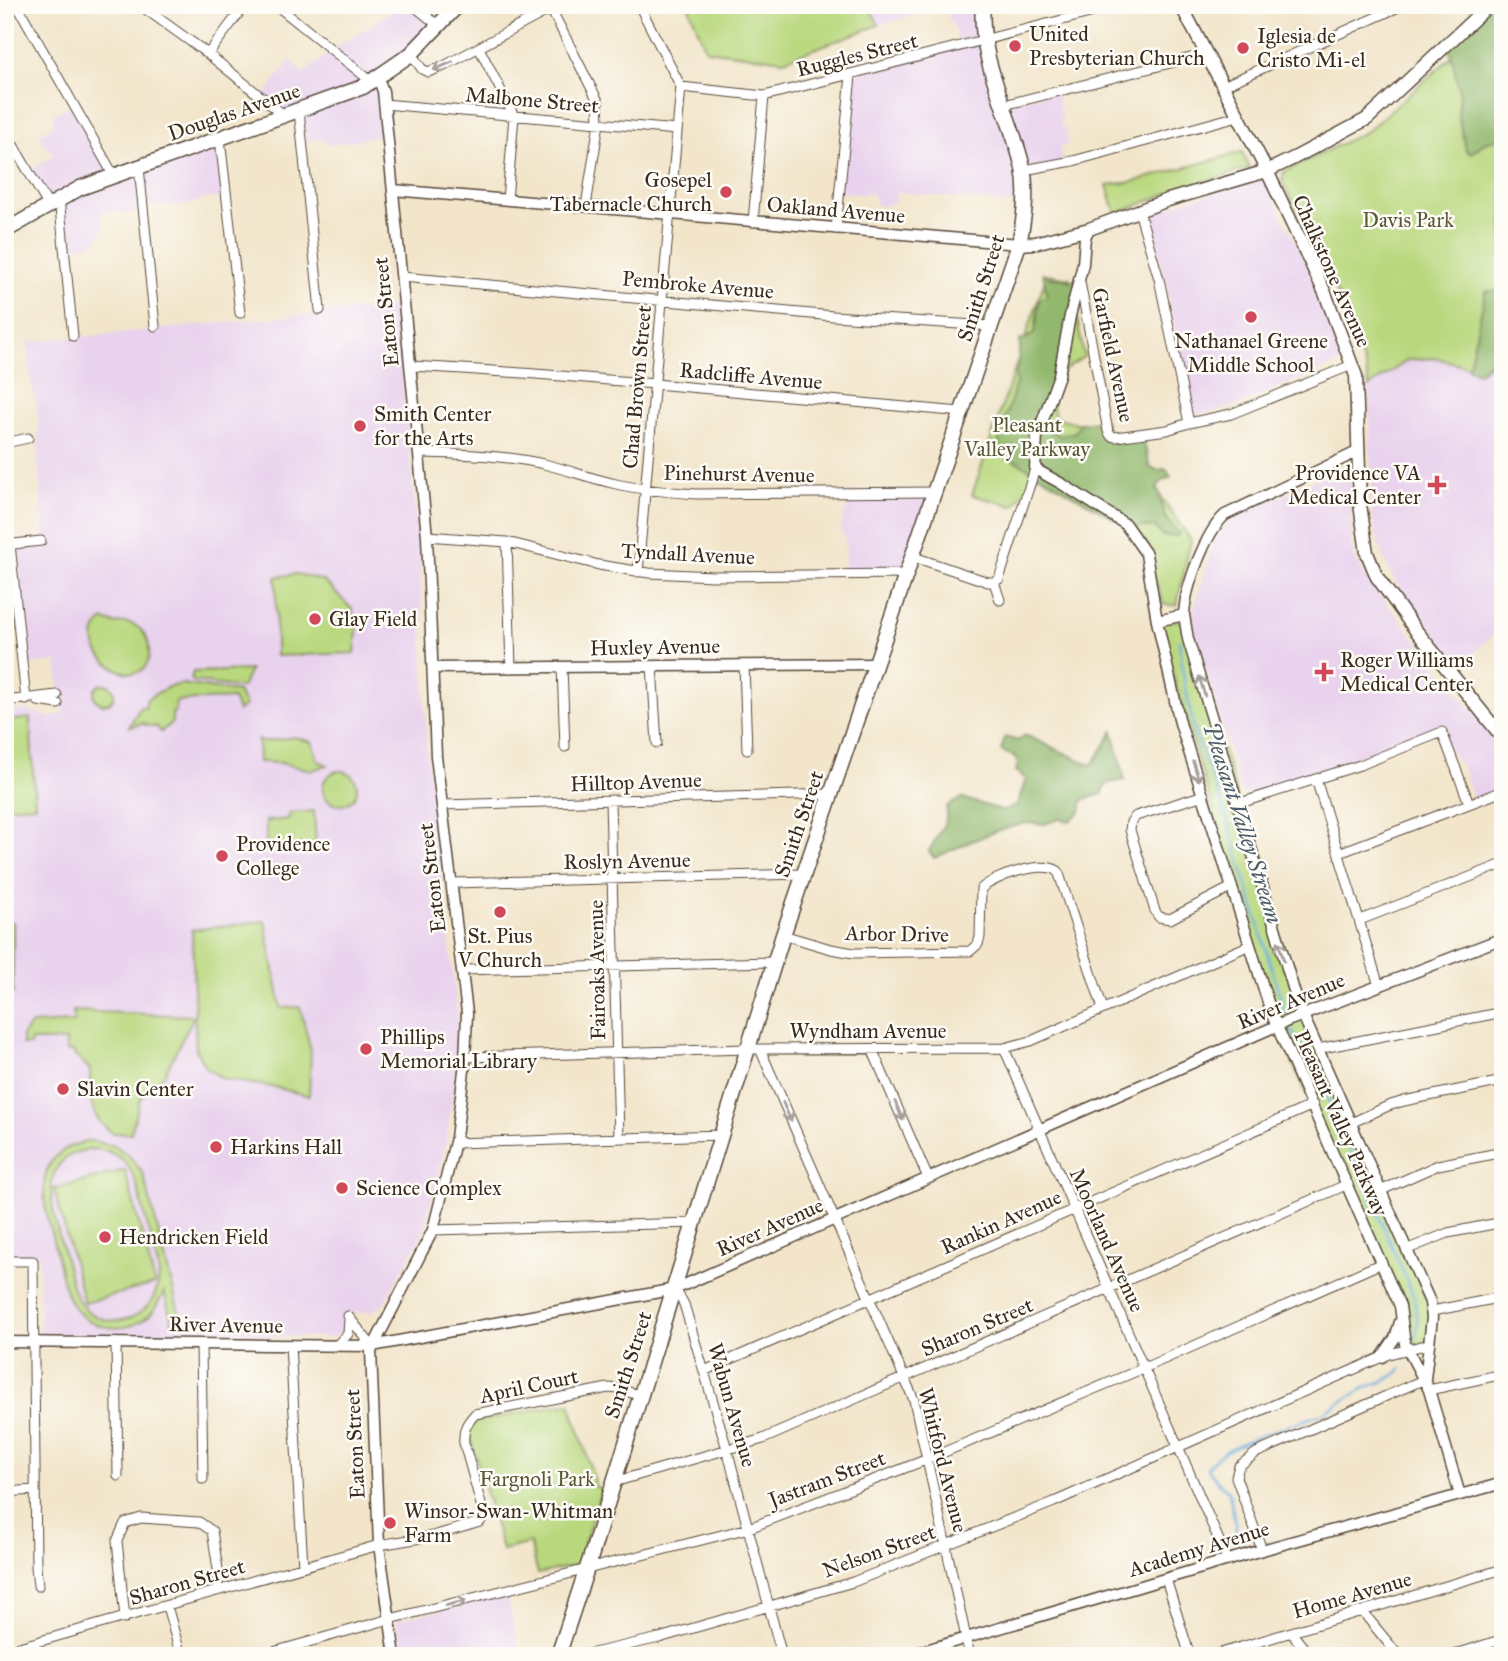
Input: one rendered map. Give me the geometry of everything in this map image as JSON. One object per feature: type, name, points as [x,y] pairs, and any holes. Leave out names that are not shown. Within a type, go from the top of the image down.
[{"type":"main road","name":"Douglas Avenue","points":[[5,231],[53,202],[114,176],[345,95],[375,80],[411,54],[458,5]]},
{"type":"main road","name":"Smith Street","points":[[558,1656],[722,1135],[754,1049],[783,936],[937,492],[1019,244],[1024,213],[1024,170],[984,39],[984,5]]},
{"type":"main road","name":"Oakland Avenue","points":[[1019,244],[1035,243],[1089,229],[1168,200],[1267,172],[1367,119],[1489,5]]},
{"type":"main road","name":"Chalkstone Avenue","points":[[1182,9],[1267,172],[1325,293],[1352,365],[1357,391],[1360,504],[1364,540],[1377,577],[1414,628],[1498,721],[1503,738]]},
{"type":"street","points":[[17,5],[114,176]]},
{"type":"street","points":[[140,5],[292,113],[320,310]]},
{"type":"street","points":[[208,54],[245,5]]},
{"type":"street","points":[[276,5],[375,80]]},
{"type":"street","points":[[414,5],[439,26]]},
{"type":"street","points":[[639,5],[681,87]]},
{"type":"street","name":"Ruggles Street","points":[[681,87],[764,96],[1121,5]]},
{"type":"street","points":[[1182,9],[1201,5]]},
{"type":"street","points":[[1223,86],[1403,5]]},
{"type":"street","points":[[411,54],[422,69],[428,72],[555,7],[598,101],[599,122],[586,206]]},
{"type":"street","points":[[479,48],[514,116],[507,200]]},
{"type":"street","points":[[1004,105],[1206,54]]},
{"type":"street","points":[[836,229],[850,75]]},
{"type":"street","name":"Eaton Street","points":[[375,80],[382,86],[411,366],[427,536],[436,756],[467,1013],[466,1057],[455,1143],[433,1230],[372,1346],[379,1545],[396,1656]]},
{"type":"street","name":"Chad Brown Street","points":[[638,572],[681,87]]},
{"type":"street","points":[[753,222],[764,96]]},
{"type":"street","name":"Malbone Street","points":[[384,104],[677,130]]},
{"type":"street","points":[[1024,170],[1073,161],[1238,116]]},
{"type":"street","points":[[5,131],[10,148],[53,202],[73,336]]},
{"type":"street","points":[[220,139],[240,313]]},
{"type":"street","points":[[139,167],[155,326]]},
{"type":"street","name":"Oakland Avenue","points":[[393,190],[1019,244]]},
{"type":"street","points":[[1139,211],[1159,279],[1189,423]]},
{"type":"street","points":[[914,557],[988,582],[999,579],[1035,469],[1037,436],[1059,375],[1070,316],[1080,281],[1085,237],[1089,229]]},
{"type":"street","name":"Pembroke Avenue","points":[[402,277],[833,316],[991,326]]},
{"type":"street","name":"Garfield Avenue","points":[[1080,281],[1111,436],[1133,436],[1167,430],[1231,414],[1352,365]]},
{"type":"street","name":"Radcliffe Avenue","points":[[411,366],[539,373],[655,386],[963,412]]},
{"type":"street","points":[[5,443],[28,438]]},
{"type":"street","points":[[1157,621],[1184,615],[1185,602],[1206,540],[1218,522],[1243,505],[1359,451]]},
{"type":"street","name":"Pinehurst Avenue","points":[[419,453],[514,459],[646,490],[696,494],[937,492]]},
{"type":"street","name":"Pleasant Valley Parkway","points":[[1035,469],[1079,494],[1129,528],[1146,554],[1157,621],[1180,723],[1277,1027],[1382,1263],[1402,1313],[1407,1349],[1427,1384]]},
{"type":"street","name":"Tyndall Avenue","points":[[427,536],[507,542],[638,572],[713,576],[908,575]]},
{"type":"street","points":[[26,700],[8,544],[41,541]]},
{"type":"street","points":[[507,542],[511,668]]},
{"type":"street","points":[[994,582],[1000,600]]},
{"type":"street","name":"Pleasant Valley Parkway","points":[[1184,615],[1188,639],[1302,1016],[1382,1190],[1432,1311],[1427,1384]]},
{"type":"street","points":[[5,620],[18,619]]},
{"type":"street","name":"Huxley Avenue","points":[[433,668],[876,664]]},
{"type":"street","points":[[744,665],[747,750]]},
{"type":"street","points":[[652,666],[656,743]]},
{"type":"street","points":[[562,667],[565,747]]},
{"type":"street","points":[[5,701],[57,700]]},
{"type":"street","points":[[1237,804],[1360,765],[1442,732],[1469,803]]},
{"type":"street","points":[[1317,779],[1379,986]]},
{"type":"street","points":[[1339,853],[1503,791]]},
{"type":"street","name":"Hilltop Avenue","points":[[442,805],[831,794]]},
{"type":"street","points":[[1204,795],[1136,816],[1131,822],[1130,830],[1137,853],[1155,911],[1164,919],[1170,919],[1232,887]]},
{"type":"street","name":"Fairoaks Avenue","points":[[610,800],[619,1138]]},
{"type":"street","points":[[1360,920],[1503,864]]},
{"type":"street","name":"Arbor Drive","points":[[783,936],[854,953],[970,951],[978,944],[980,937],[981,889],[991,881],[1049,866],[1058,871],[1103,1009]]},
{"type":"street","name":"Roslyn Avenue","points":[[452,883],[804,874]]},
{"type":"street","name":"River Avenue","points":[[5,1342],[372,1346],[675,1289],[1302,1016],[1503,938]]},
{"type":"street","name":"Wyndham Avenue","points":[[466,1057],[754,1049],[1004,1048],[1031,1041],[1250,945]]},
{"type":"street","points":[[462,970],[775,962]]},
{"type":"street","points":[[1318,1049],[1503,1012]]},
{"type":"street","name":"Moorland Avenue","points":[[1004,1048],[1178,1445]]},
{"type":"street","name":"Whitford Avenue","points":[[754,1049],[835,1220],[914,1400],[970,1656]]},
{"type":"street","points":[[872,1049],[928,1178]]},
{"type":"street","points":[[1351,1123],[1404,1101],[1503,1081]]},
{"type":"street","name":"Rankin Avenue","points":[[704,1371],[1313,1105]]},
{"type":"street","points":[[455,1143],[722,1135]]},
{"type":"street","points":[[1382,1190],[1438,1165],[1503,1152]]},
{"type":"street","name":"Sharon Street","points":[[614,1482],[763,1438],[1348,1184]]},
{"type":"street","points":[[1408,1249],[1448,1233],[1503,1222]]},
{"type":"street","points":[[433,1230],[695,1223]]},
{"type":"street","points":[[5,1261],[33,1261],[38,1586]]},
{"type":"street","name":"Jastram Street","points":[[260,1656],[390,1619],[748,1528],[928,1460],[1382,1263]]},
{"type":"street","name":"Wabun Avenue","points":[[675,1289],[682,1301],[727,1449],[782,1656]]},
{"type":"street","points":[[1432,1311],[1503,1297]]},
{"type":"street","points":[[1382,1357],[1395,1338],[1402,1313]]},
{"type":"street","points":[[337,1345],[348,1334],[348,1316],[372,1346]]},
{"type":"street","points":[[116,1343],[118,1476]]},
{"type":"street","points":[[201,1344],[203,1479]]},
{"type":"street","points":[[1228,1561],[1178,1445],[1382,1357],[1429,1344]]},
{"type":"street","points":[[290,1345],[303,1566]]},
{"type":"street","points":[[1262,1550],[1236,1477],[1239,1466],[1256,1453],[1427,1384],[1503,1374]]},
{"type":"street","points":[[1427,1384],[1460,1495]]},
{"type":"street","name":"April Court","points":[[379,1545],[433,1536],[480,1522],[484,1517],[464,1443],[466,1425],[475,1414],[608,1388],[640,1396]]},
{"type":"street","name":"Nelson Street","points":[[580,1656],[769,1608],[853,1581],[1054,1502],[1178,1445]]},
{"type":"street","name":"Academy Avenue","points":[[906,1656],[1262,1550],[1503,1483]]},
{"type":"street","points":[[5,1492],[35,1490]]},
{"type":"street","points":[[125,1618],[117,1541],[125,1523],[141,1518],[199,1522],[212,1531],[218,1569],[217,1591]]},
{"type":"street","name":"Sharon Street","points":[[5,1651],[379,1545]]},
{"type":"street","name":"Home Avenue","points":[[1211,1656],[1503,1569]]},
{"type":"street","points":[[1166,1579],[1190,1656]]},
{"type":"street","points":[[167,1606],[181,1656]]},
{"type":"street","points":[[1362,1611],[1399,1656]]},
{"type":"street","points":[[1291,1632],[1310,1656]]},
{"type":"street","points":[[1450,1656],[1503,1639]]},
{"type":"shaded area","points":[[397,5],[413,5],[438,24],[384,74],[391,137],[376,136],[329,145],[323,139],[306,141],[302,114],[284,117],[263,99],[291,60],[303,74],[343,42],[379,21]]},
{"type":"shaded area","points":[[868,5],[938,5],[938,8],[879,25]]},
{"type":"shaded area","points":[[940,5],[985,5],[984,30],[1004,102],[1056,93],[1062,119],[1060,123],[1066,130],[1068,144],[1060,147],[1062,162],[1025,170],[1025,205],[896,192],[895,202],[882,206],[876,204],[872,193],[839,191],[849,75],[959,45],[954,26],[949,21],[947,8]]},
{"type":"shaded area","points":[[74,103],[115,176],[219,140],[227,199],[211,198],[184,205],[147,205],[145,213],[101,213],[103,231],[95,242],[67,248],[61,200],[50,204],[32,169],[51,158],[54,152],[44,145],[40,134],[54,125],[53,115]]},
{"type":"shaded area","name":"Nathanael Greene Middle School","points":[[1263,179],[1312,274],[1346,360],[1229,408],[1193,416],[1150,211]]},
{"type":"shaded area","name":"Providence College","points":[[395,306],[420,556],[427,753],[458,1019],[447,1139],[423,1233],[382,1306],[356,1314],[353,1311],[340,1323],[343,1331],[335,1337],[40,1334],[39,1255],[5,1255],[5,712],[27,710],[49,717],[63,715],[57,662],[29,665],[18,553],[22,548],[45,545],[38,459],[38,415],[30,375],[28,342]]},
{"type":"shaded area","name":"Providence VA Medical Center","points":[[1503,351],[1503,623],[1463,666],[1405,598],[1391,575],[1379,544],[1372,518],[1369,387],[1408,360],[1436,358],[1483,370]]},
{"type":"shaded area","name":"Roger Williams Medical Center","points":[[1351,464],[1352,550],[1361,570],[1474,713],[1482,708],[1503,733],[1503,790],[1473,800],[1464,771],[1439,733],[1449,726],[1242,795],[1191,618],[1215,539],[1232,517]]},
{"type":"shaded area","points":[[937,491],[910,571],[843,572],[846,542],[840,529],[847,506],[847,492]]},
{"type":"shaded area","points":[[507,1595],[520,1656],[401,1656],[396,1620]]},
{"type":"green space","points":[[688,5],[868,5],[879,25],[784,60],[706,50]]},
{"type":"green space","points":[[1487,5],[1503,5],[1498,40],[1503,55],[1503,137],[1483,144],[1471,153],[1466,150],[1458,116],[1460,94],[1451,53],[1445,47]]},
{"type":"green space","name":"Davis Park","points":[[1503,12],[1503,351],[1483,370],[1436,358],[1408,360],[1369,387],[1366,369],[1331,278],[1282,181],[1284,172],[1367,131]]},
{"type":"green space","points":[[1242,152],[1250,168],[1171,192],[1116,214],[1107,185],[1132,182]]},
{"type":"green space","name":"Pleasant Valley Parkway","points":[[1043,273],[1051,278],[1078,283],[1039,427],[1061,436],[1075,432],[1080,423],[1105,420],[1108,433],[1142,435],[1150,467],[1157,470],[1166,469],[1171,477],[1162,481],[1157,488],[1166,519],[1179,533],[1176,536],[1163,536],[1155,527],[1129,527],[1019,463],[995,453],[1016,383],[1020,341],[1035,333],[1039,300],[1047,295]]},
{"type":"green space","name":"Pleasant Valley Parkway","points":[[1047,274],[1070,278],[1084,357],[1066,369],[1056,380],[1052,395],[1055,417],[1091,427],[1149,470],[1162,499],[1191,540],[1177,605],[1164,605],[1151,568],[1152,554],[1131,519],[1043,467],[1014,506],[972,495]]},
{"type":"green space","points":[[1503,287],[1503,349],[1479,372],[1468,369],[1486,291],[1497,291]]},
{"type":"green space","name":"Glay Field","points":[[297,574],[324,581],[352,609],[357,629],[355,653],[276,656],[276,577]]},
{"type":"green space","points":[[104,620],[116,624],[130,624],[141,630],[149,648],[144,668],[135,673],[123,672],[111,666],[101,656],[95,644],[95,632]]},
{"type":"green space","points":[[1157,621],[1185,621],[1302,1015],[1432,1311],[1429,1344],[1407,1349],[1406,1316],[1277,1027]]},
{"type":"green space","points":[[250,670],[242,688],[193,681],[191,678],[193,672]]},
{"type":"green space","points":[[104,684],[111,687],[114,694],[111,701],[104,704],[97,701],[94,694],[97,687]]},
{"type":"green space","points":[[182,684],[238,692],[245,706],[238,711],[233,699],[176,701],[172,722],[161,732],[157,727],[144,723],[129,727],[140,707],[145,708],[147,699],[168,687]]},
{"type":"green space","points":[[30,718],[35,805],[5,807],[5,721]]},
{"type":"green space","points":[[1113,731],[1125,780],[1109,783],[1103,794],[1087,798],[1082,802],[1082,810],[1070,821],[1060,819],[1041,825],[1020,824],[1005,828],[934,858],[929,851],[946,821],[947,806],[962,798],[1003,811],[1017,805],[1026,779],[1016,771],[1018,762],[1014,756],[1001,751],[1005,737],[1018,741],[1025,735],[1091,765]]},
{"type":"green space","points":[[294,737],[312,742],[318,761],[328,765],[312,770],[280,763],[259,762],[258,740],[263,742]]},
{"type":"green space","points":[[340,771],[352,776],[357,788],[352,800],[340,805],[328,800],[323,788],[328,776]]},
{"type":"green space","points":[[314,811],[316,845],[266,848],[266,821],[289,819],[289,813]]},
{"type":"green space","points":[[265,921],[281,1008],[300,1007],[311,1051],[309,1096],[224,1079],[206,1068],[196,1051],[192,930]]},
{"type":"green space","points":[[5,922],[13,922],[13,993],[5,993]]},
{"type":"green space","points":[[73,1011],[194,1016],[164,1075],[140,1099],[131,1133],[113,1133],[99,1120],[92,1105],[90,1069],[74,1052],[66,1051],[66,1041],[31,1041],[30,1045],[22,1045],[22,1036],[31,1024],[74,1022]]},
{"type":"green space","points":[[90,1141],[116,1146],[130,1157],[143,1173],[181,1320],[172,1322],[164,1292],[150,1315],[131,1326],[120,1328],[89,1321],[73,1306],[61,1276],[44,1195],[48,1167],[57,1155],[70,1147]],"holes":[[[90,1149],[104,1150],[123,1161],[134,1178],[158,1266],[158,1286],[151,1301],[140,1313],[126,1319],[111,1320],[96,1316],[82,1306],[73,1289],[51,1195],[55,1171],[62,1161]]]},
{"type":"green space","name":"Hendricken Field","points":[[125,1170],[155,1284],[84,1303],[54,1189]]},
{"type":"green space","name":"Fargnoli Park","points":[[570,1403],[595,1481],[594,1486],[602,1489],[577,1565],[538,1574],[530,1543],[502,1550],[469,1433],[478,1421]]},
{"type":"waterway","name":"Pleasant Valley Stream","points":[[1179,641],[1196,737],[1224,809],[1285,1013]]},
{"type":"waterway","name":"Pleasant Valley Stream","points":[[1292,1031],[1322,1085],[1414,1297],[1418,1324],[1415,1339]]},
{"type":"waterway","name":"Pleasant Valley Stream","points":[[1239,1546],[1229,1491],[1217,1482],[1208,1468],[1215,1459],[1243,1443],[1325,1412],[1363,1389],[1388,1379],[1401,1369]]},
{"type":"place","name":"United Presbyterian Church","points":[[1015,46]]},
{"type":"place","name":"Iglesia de Cristo Mi-el","points":[[1243,48]]},
{"type":"place","name":"Gosepel Tabernacle Church","points":[[726,192]]},
{"type":"place","name":"Nathanael Greene Middle School","points":[[1251,317]]},
{"type":"place","name":"Smith Center for the Arts","points":[[360,426]]},
{"type":"place","name":"Providence VA Medical Center","points":[[1437,485]]},
{"type":"place","name":"Glay Field","points":[[315,619]]},
{"type":"place","name":"Roger Williams Medical Center","points":[[1324,672]]},
{"type":"place","name":"Providence College","points":[[222,856]]},
{"type":"place","name":"St. Pius V Church","points":[[500,912]]},
{"type":"place","name":"Phillips Memorial Library","points":[[366,1049]]},
{"type":"place","name":"Slavin Center","points":[[63,1089]]},
{"type":"place","name":"Harkins Hall","points":[[216,1147]]},
{"type":"place","name":"Science Complex","points":[[342,1188]]},
{"type":"place","name":"Hendricken Field","points":[[105,1237]]},
{"type":"place","name":"Winsor-Swan-Whitman Farm","points":[[390,1523]]}]
